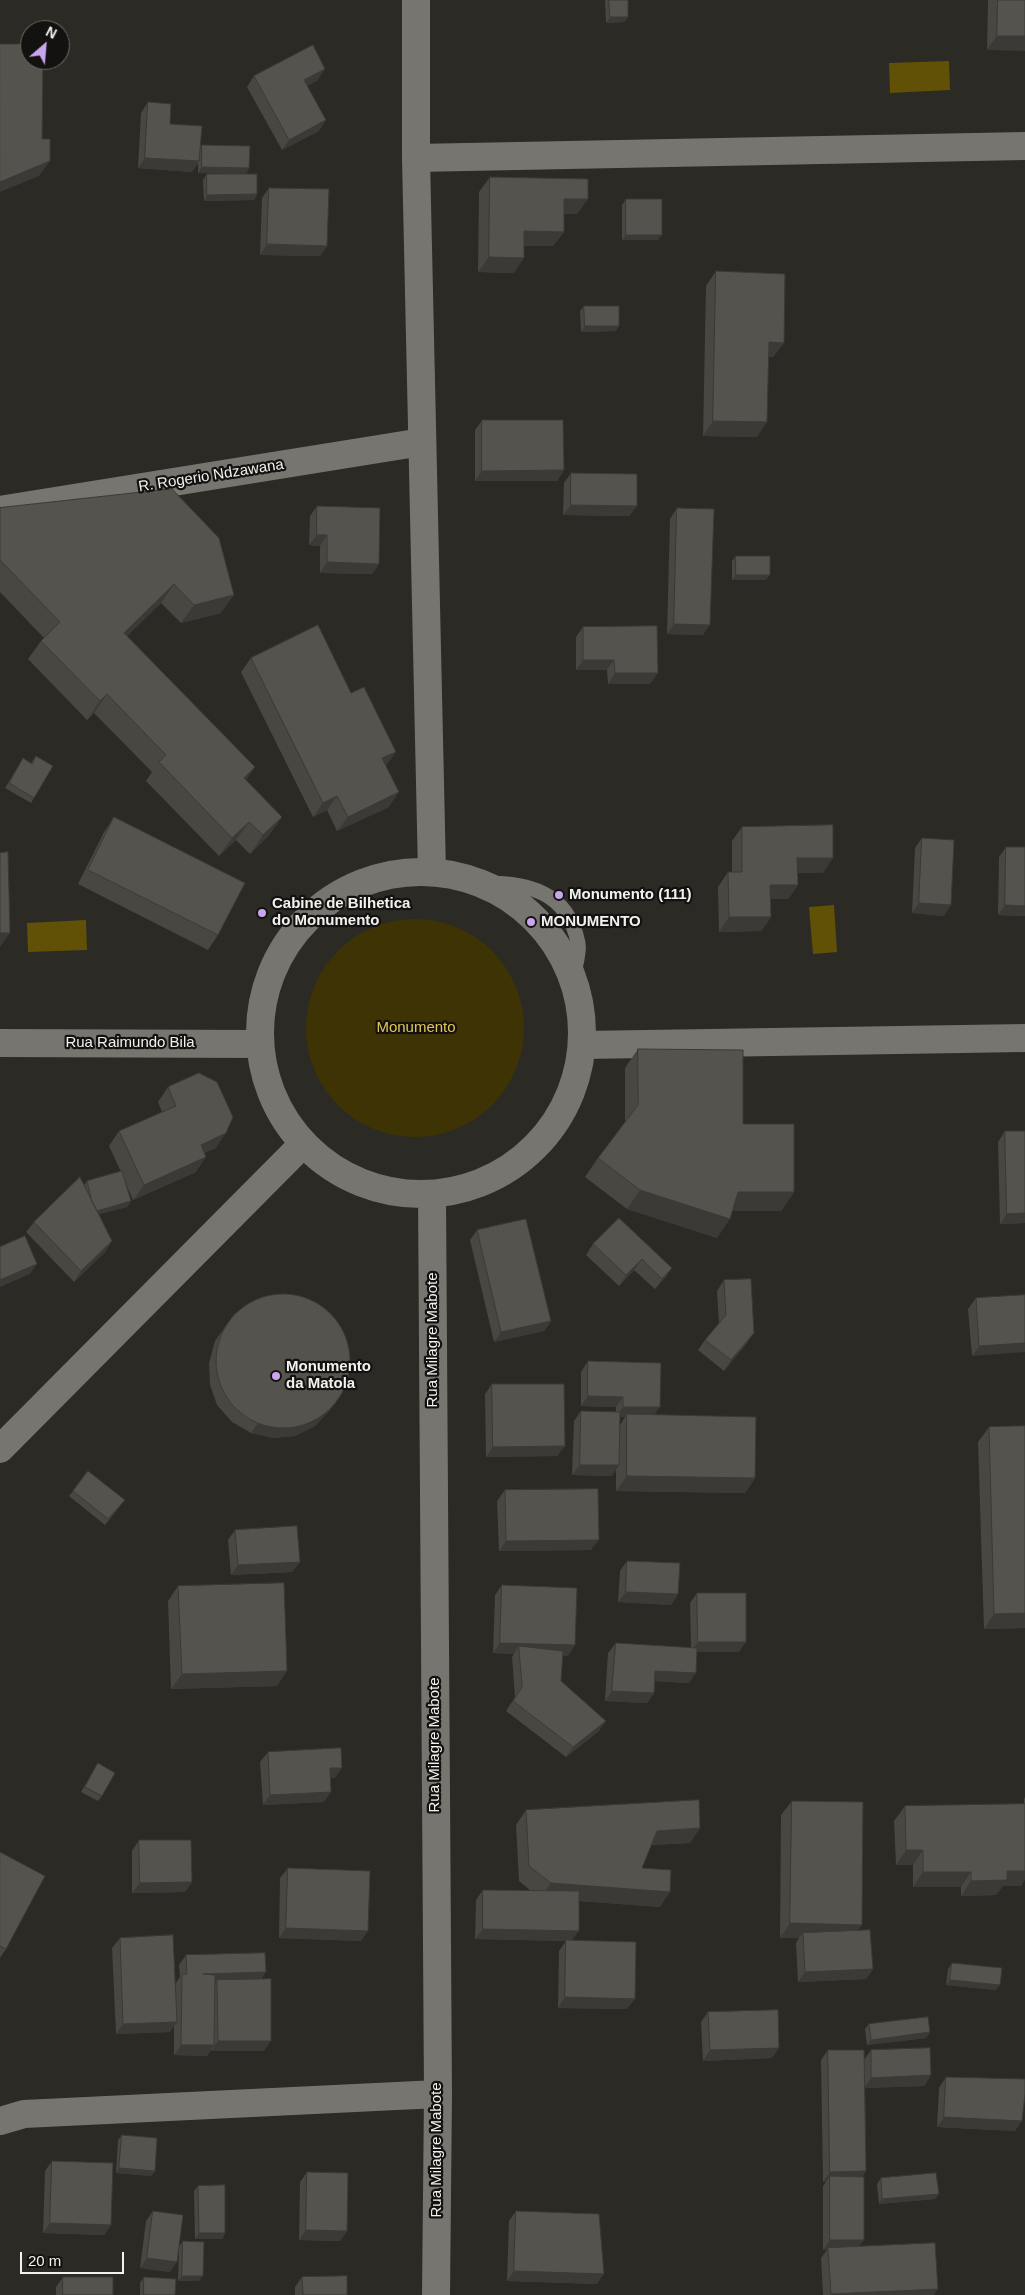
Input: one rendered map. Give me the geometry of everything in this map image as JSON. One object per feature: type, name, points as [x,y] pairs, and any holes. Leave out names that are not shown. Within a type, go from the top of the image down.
[{"type":"street","points":[[416,0],[416,158],[432,872]]},
{"type":"street","points":[[416,158],[1025,146]]},
{"type":"street","name":"R. Rogerio Ndzawana","points":[[0,510],[422,442]]},
{"type":"street","points":[[432,872],[457,876],[480,883],[511,899],[537,921],[558,947],[573,977],[581,1011],[583,1045],[573,1090],[550,1131],[518,1163],[477,1185],[432,1194],[385,1190],[341,1173],[303,1144],[273,1098],[260,1044],[263,998],[279,955],[306,919],[343,891],[386,875],[432,872]]},
{"type":"street","points":[[583,1045],[1025,1038]]},
{"type":"street","name":"Rua Raimundo Bila","points":[[0,1043],[260,1044]]},
{"type":"street","points":[[0,1449],[303,1144]]},
{"type":"street","name":"Rua Milagre Mabote","points":[[432,1194],[438,2094],[436,2295]]},
{"type":"street","points":[[0,2121],[24,2114],[438,2094]]},
{"type":"green space","name":"Monumento","points":[[404,919],[426,919],[447,923],[467,932],[484,943],[500,959],[511,976],[520,996],[524,1028],[520,1060],[516,1070],[506,1089],[484,1113],[467,1124],[447,1133],[426,1137],[404,1137],[383,1133],[363,1124],[346,1113],[330,1097],[319,1080],[310,1060],[306,1039],[306,1017],[310,996],[319,976],[330,959],[346,943],[363,932],[383,923]]},
{"type":"shaded area","points":[[949,61],[950,90],[890,93],[889,63]]},
{"type":"shaded area","points":[[834,905],[837,952],[813,954],[809,907]]},
{"type":"shaded area","points":[[86,920],[87,950],[28,952],[27,923]]},
{"type":"building","points":[[609,0],[628,0],[628,17],[610,17]]},
{"type":"building","points":[[998,0],[1025,0],[1025,36],[997,36]]},
{"type":"building","points":[[0,44],[20,44],[20,70],[43,70],[42,139],[50,139],[50,161],[0,182]]},
{"type":"building","points":[[313,45],[325,69],[304,80],[326,120],[289,140],[254,76]]},
{"type":"building","points":[[148,102],[171,104],[170,124],[202,126],[199,161],[145,158]]},
{"type":"building","points":[[202,145],[250,146],[249,168],[202,167]]},
{"type":"building","points":[[207,174],[257,174],[257,194],[207,195]]},
{"type":"building","points":[[490,177],[588,179],[588,199],[564,199],[564,232],[524,231],[524,258],[489,257]]},
{"type":"building","points":[[269,188],[329,189],[327,246],[267,244]]},
{"type":"building","points":[[626,199],[662,199],[662,235],[626,235]]},
{"type":"building","points":[[716,271],[785,274],[784,343],[769,342],[767,422],[713,421]]},
{"type":"building","points":[[584,306],[619,306],[619,326],[585,326]]},
{"type":"building","points":[[482,420],[563,420],[564,470],[482,471]]},
{"type":"building","points":[[571,473],[637,474],[637,506],[571,505]]},
{"type":"building","points":[[172,489],[219,538],[234,595],[194,605],[174,584],[124,633],[255,767],[244,778],[282,817],[263,835],[249,822],[232,838],[159,762],[166,755],[107,694],[100,701],[41,641],[60,622],[0,560],[0,508]]},
{"type":"building","points":[[317,506],[380,508],[379,564],[327,562],[327,535],[317,535]]},
{"type":"building","points":[[677,508],[714,509],[710,625],[674,624]]},
{"type":"building","points":[[736,556],[770,556],[770,575],[736,575]]},
{"type":"building","points":[[318,625],[351,693],[364,687],[396,752],[382,758],[399,792],[348,817],[337,796],[323,803],[251,658]]},
{"type":"building","points":[[657,626],[658,673],[615,673],[614,660],[583,660],[583,627]]},
{"type":"building","points":[[36,756],[53,766],[34,798],[9,783],[23,758],[32,764]]},
{"type":"building","points":[[114,817],[245,883],[218,935],[88,870]]},
{"type":"building","points":[[833,825],[833,858],[797,858],[798,885],[770,885],[771,917],[729,917],[728,872],[742,872],[742,827]]},
{"type":"building","points":[[922,838],[954,840],[951,905],[919,903]]},
{"type":"building","points":[[1006,847],[1025,847],[1025,906],[1005,905]]},
{"type":"building","points":[[8,852],[10,933],[0,933],[0,853]]},
{"type":"building","points":[[638,1049],[743,1050],[743,1124],[794,1124],[794,1192],[738,1192],[730,1219],[640,1190],[598,1158],[638,1105]]},
{"type":"building","points":[[199,1073],[217,1082],[233,1117],[226,1133],[201,1145],[206,1157],[144,1185],[119,1131],[176,1106],[168,1087]]},
{"type":"building","points":[[1005,1131],[1025,1131],[1025,1213],[1007,1214]]},
{"type":"building","points":[[122,1171],[131,1201],[97,1211],[92,1202],[87,1181]]},
{"type":"building","points":[[80,1177],[112,1241],[81,1271],[34,1222]]},
{"type":"building","points":[[619,1218],[672,1268],[662,1279],[642,1259],[626,1275],[593,1244]]},
{"type":"building","points":[[526,1219],[551,1321],[501,1332],[477,1230]]},
{"type":"building","points":[[25,1236],[37,1264],[0,1280],[0,1247]]},
{"type":"building","points":[[751,1279],[754,1333],[731,1360],[705,1340],[726,1315],[724,1280]]},
{"type":"building","name":"Monumento da Matola","points":[[283,1294],[309,1299],[330,1314],[345,1335],[350,1361],[345,1387],[330,1408],[309,1423],[283,1428],[257,1423],[236,1408],[221,1387],[216,1361],[221,1335],[236,1314],[257,1299]]},
{"type":"building","points":[[1025,1295],[1025,1343],[979,1346],[976,1298]]},
{"type":"building","points":[[588,1361],[661,1363],[660,1407],[623,1407],[623,1397],[588,1396]]},
{"type":"building","points":[[492,1384],[564,1384],[565,1446],[493,1447]]},
{"type":"building","points":[[581,1411],[620,1412],[619,1465],[580,1465]]},
{"type":"building","points":[[627,1414],[756,1417],[755,1478],[627,1476]]},
{"type":"building","points":[[1025,1426],[1025,1613],[994,1614],[989,1427]]},
{"type":"building","points":[[88,1471],[125,1500],[108,1519],[73,1491]]},
{"type":"building","points":[[598,1489],[599,1540],[506,1541],[505,1490]]},
{"type":"building","points":[[297,1526],[300,1562],[238,1565],[235,1530]]},
{"type":"building","points":[[627,1561],[680,1563],[678,1594],[626,1592]]},
{"type":"building","points":[[284,1583],[287,1671],[182,1674],[178,1586]]},
{"type":"building","points":[[502,1585],[577,1588],[575,1645],[500,1643]]},
{"type":"building","points":[[697,1593],[746,1593],[746,1642],[698,1642]]},
{"type":"building","points":[[616,1643],[697,1648],[696,1673],[655,1671],[654,1693],[612,1691]]},
{"type":"building","points":[[519,1646],[563,1651],[561,1681],[606,1721],[573,1747],[513,1701],[522,1687]]},
{"type":"building","points":[[341,1748],[342,1768],[330,1768],[331,1792],[270,1795],[268,1752]]},
{"type":"building","points":[[98,1763],[115,1773],[102,1796],[85,1787]]},
{"type":"building","points":[[699,1800],[700,1828],[657,1831],[642,1868],[671,1870],[670,1892],[551,1883],[529,1866],[526,1810]]},
{"type":"building","points":[[792,1801],[863,1802],[862,1925],[790,1923]]},
{"type":"building","points":[[1025,1804],[1025,1871],[1007,1871],[1007,1880],[971,1881],[971,1872],[923,1872],[923,1850],[906,1850],[905,1806]]},
{"type":"building","points":[[139,1840],[191,1840],[192,1882],[140,1883]]},
{"type":"building","points":[[0,1852],[45,1876],[6,1949],[0,1946]]},
{"type":"building","points":[[288,1868],[370,1871],[368,1931],[286,1928]]},
{"type":"building","points":[[483,1890],[579,1891],[579,1931],[483,1929]]},
{"type":"building","points":[[870,1930],[873,1969],[805,1972],[803,1933]]},
{"type":"building","points":[[173,1935],[177,2022],[123,2024],[120,1938]]},
{"type":"building","points":[[566,1940],[636,1942],[635,1999],[565,1997]]},
{"type":"building","points":[[265,1953],[266,1972],[203,1974],[215,1975],[214,2045],[181,2045],[182,1974],[187,1974],[186,1955]]},
{"type":"building","points":[[952,1963],[1002,1968],[1000,1985],[950,1980]]},
{"type":"building","points":[[271,1979],[271,2041],[218,2041],[217,1980]]},
{"type":"building","points":[[778,2010],[779,2048],[710,2050],[708,2012]]},
{"type":"building","points":[[928,2017],[930,2032],[871,2040],[869,2024]]},
{"type":"building","points":[[930,2048],[931,2075],[871,2078],[871,2050]]},
{"type":"building","points":[[828,2050],[864,2050],[866,2171],[830,2172]]},
{"type":"building","points":[[946,2077],[1025,2079],[1022,2121],[944,2117]]},
{"type":"building","points":[[122,2135],[157,2138],[155,2171],[119,2168]]},
{"type":"building","points":[[52,2161],[113,2163],[111,2225],[50,2223]]},
{"type":"building","points":[[307,2172],[348,2173],[347,2231],[306,2230]]},
{"type":"building","points":[[936,2173],[939,2194],[882,2199],[881,2178]]},
{"type":"building","points":[[830,2176],[864,2177],[864,2240],[830,2240]]},
{"type":"building","points":[[225,2185],[225,2233],[199,2233],[198,2186]]},
{"type":"building","points":[[153,2211],[183,2215],[177,2262],[147,2258]]},
{"type":"building","points":[[516,2211],[599,2214],[604,2274],[514,2271]]},
{"type":"building","points":[[183,2241],[204,2242],[203,2276],[182,2276]]},
{"type":"building","points":[[935,2243],[938,2289],[831,2294],[828,2248]]},
{"type":"building","points":[[347,2276],[347,2295],[303,2295],[302,2277]]},
{"type":"building","points":[[63,2277],[113,2277],[113,2295],[63,2295]]},
{"type":"building","points":[[144,2277],[176,2279],[175,2295],[144,2295]]},
{"type":"place","name":"Monumento (111)","points":[[559,895]]},
{"type":"place","name":"Cabine de Bilhetica do Monumento","points":[[262,913]]},
{"type":"place","name":"MONUMENTO","points":[[531,922]]},
{"type":"place","name":"Monumento da Matola","points":[[276,1376]]}]
